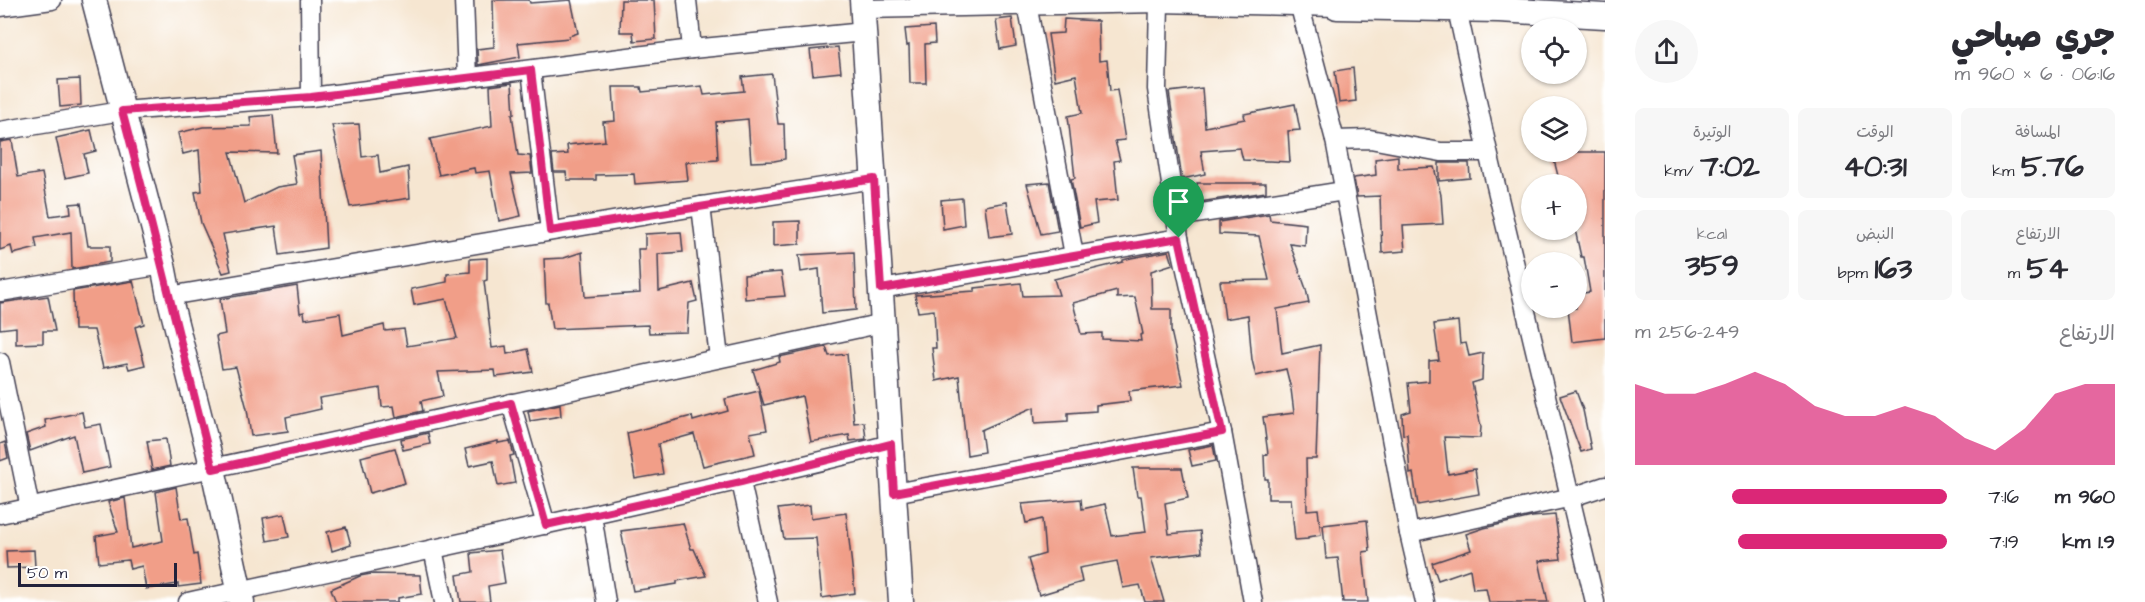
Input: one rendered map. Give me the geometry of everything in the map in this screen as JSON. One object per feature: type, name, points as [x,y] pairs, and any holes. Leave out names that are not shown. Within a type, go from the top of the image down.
[{"type":"street","points":[[0,7],[52,0]]},
{"type":"street","points":[[94,0],[163,265],[213,469],[241,596]]},
{"type":"street","points":[[310,0],[311,97]]},
{"type":"street","points":[[464,0],[467,78]]},
{"type":"street","points":[[687,0],[692,49]]},
{"type":"street","points":[[0,131],[122,111],[311,97],[692,49],[863,14],[1027,4],[1159,3],[1300,7],[1336,3],[1456,9],[1498,5],[1605,16]]},
{"type":"street","points":[[1159,3],[1158,89],[1179,238],[1222,432],[1253,602]]},
{"type":"street","points":[[1027,4],[1074,255]]},
{"type":"street","points":[[1300,7],[1335,140],[1409,533],[1425,602]]},
{"type":"street","points":[[1456,9],[1595,602]]},
{"type":"street","points":[[863,14],[902,602]]},
{"type":"street","points":[[531,70],[550,231]]},
{"type":"street","points":[[1335,140],[1385,140],[1441,152],[1488,152]]},
{"type":"street","points":[[169,296],[874,179]]},
{"type":"street","points":[[1176,217],[1344,190]]},
{"type":"street","points":[[701,206],[719,358]]},
{"type":"street","points":[[881,289],[1179,238]]},
{"type":"street","points":[[0,292],[163,265]]},
{"type":"street","points":[[0,514],[883,323]]},
{"type":"street","points":[[0,362],[30,508]]},
{"type":"street","points":[[511,403],[546,525]]},
{"type":"street","points":[[894,493],[1222,432]]},
{"type":"street","points":[[188,602],[241,596],[433,549],[741,482],[891,444]]},
{"type":"street","points":[[741,482],[768,602]]},
{"type":"street","points":[[1409,533],[1572,497],[1605,486]]},
{"type":"street","points":[[592,515],[606,602]]},
{"type":"street","points":[[433,549],[444,602]]},
{"type":"building","points":[[493,0],[529,0],[530,3],[571,0],[578,33],[569,38],[518,43],[520,57],[478,65],[477,49],[494,47]]},
{"type":"building","points":[[621,0],[654,0],[656,39],[634,41],[633,32],[620,32]]},
{"type":"building","points":[[1012,18],[1016,46],[1000,49],[996,20]]},
{"type":"building","points":[[1064,19],[1098,21],[1099,61],[1107,60],[1110,91],[1117,90],[1125,140],[1115,141],[1120,160],[1114,161],[1118,200],[1094,202],[1097,223],[1080,227],[1071,179],[1075,178],[1068,116],[1082,113],[1076,75],[1055,80],[1048,34],[1063,33]]},
{"type":"building","points":[[934,27],[935,43],[925,44],[926,83],[910,83],[909,45],[907,46],[905,29]]},
{"type":"building","points":[[838,47],[841,72],[813,75],[810,50]]},
{"type":"building","points":[[1353,68],[1356,101],[1339,103],[1335,71]]},
{"type":"building","points":[[772,74],[778,124],[784,124],[785,159],[751,162],[748,119],[716,122],[718,160],[686,162],[688,180],[635,184],[634,174],[596,175],[596,180],[567,180],[566,172],[554,172],[552,155],[568,154],[567,145],[605,141],[603,122],[615,121],[613,87],[641,87],[642,92],[702,86],[704,95],[744,91],[742,77]]},
{"type":"building","points":[[80,79],[81,105],[60,107],[58,80]]},
{"type":"building","points":[[512,83],[514,114],[512,114],[518,155],[530,156],[532,173],[511,174],[521,216],[499,221],[490,171],[475,173],[474,168],[439,175],[430,139],[492,126],[490,86]]},
{"type":"building","points":[[1202,88],[1205,127],[1245,119],[1244,114],[1295,104],[1300,130],[1288,131],[1290,162],[1243,160],[1240,148],[1201,151],[1205,174],[1182,179],[1169,92]]},
{"type":"building","points":[[273,115],[277,153],[230,152],[244,203],[277,187],[297,184],[292,155],[321,151],[326,248],[280,255],[276,226],[223,234],[231,271],[223,273],[201,223],[195,192],[202,191],[199,150],[183,154],[178,133],[203,127],[251,126],[250,117]]},
{"type":"building","points":[[359,124],[362,157],[378,155],[380,173],[408,167],[410,198],[350,207],[332,125]]},
{"type":"building","points":[[91,130],[96,151],[84,154],[88,173],[65,178],[56,138]]},
{"type":"building","points":[[12,140],[18,177],[42,173],[50,216],[71,213],[70,204],[81,203],[88,246],[110,246],[110,262],[72,269],[71,232],[35,238],[37,248],[13,254],[11,246],[0,250],[0,142]]},
{"type":"building","points":[[1587,152],[1605,152],[1605,338],[1572,342],[1569,318],[1587,318],[1587,292],[1590,292],[1587,252],[1580,252],[1577,240],[1587,240],[1587,174],[1558,174],[1554,162],[1587,162]]},
{"type":"building","points":[[1398,156],[1398,169],[1434,167],[1441,195],[1443,224],[1403,226],[1405,251],[1382,253],[1380,196],[1357,197],[1354,178],[1376,175],[1375,159]]},
{"type":"building","points":[[1439,163],[1469,163],[1470,178],[1439,181]]},
{"type":"building","points":[[1049,182],[1058,231],[1041,234],[1027,184]]},
{"type":"building","points":[[1197,183],[1266,183],[1266,192],[1199,202]]},
{"type":"building","points":[[962,198],[964,225],[943,229],[941,200]]},
{"type":"building","points":[[1007,202],[1012,234],[989,237],[985,206]]},
{"type":"building","points":[[1269,214],[1270,220],[1306,224],[1305,246],[1290,244],[1309,303],[1277,309],[1282,353],[1320,345],[1316,459],[1306,459],[1307,510],[1318,509],[1321,535],[1308,537],[1308,539],[1295,540],[1291,499],[1268,499],[1268,479],[1265,479],[1264,455],[1268,454],[1263,417],[1294,413],[1286,369],[1256,376],[1252,360],[1248,315],[1225,319],[1220,281],[1269,280],[1259,236],[1219,234],[1219,222]]},
{"type":"building","points":[[800,221],[800,244],[773,246],[773,222]]},
{"type":"building","points":[[681,232],[683,252],[658,254],[659,291],[693,283],[697,301],[689,303],[687,332],[649,333],[648,325],[552,329],[548,303],[546,303],[544,259],[564,258],[582,252],[585,297],[640,293],[638,249],[645,249],[645,234]]},
{"type":"building","points":[[1169,251],[1173,264],[1151,271],[1152,309],[1171,309],[1171,331],[1183,385],[1129,391],[1130,401],[1096,405],[1096,411],[1068,413],[1068,421],[1035,423],[1034,407],[981,430],[984,452],[967,455],[959,376],[936,381],[932,348],[936,348],[934,310],[918,312],[915,295],[975,291],[975,288],[1021,283],[1023,296],[1059,295],[1054,279],[1123,262],[1123,260]],"holes":[[[1117,291],[1117,298],[1135,297],[1143,334],[1140,335],[1141,341],[1102,339],[1102,333],[1081,334],[1073,303]]]},
{"type":"building","points":[[854,252],[856,310],[822,313],[819,269],[801,272],[799,255]]},
{"type":"building","points":[[487,258],[487,280],[484,281],[492,348],[506,346],[507,354],[528,349],[533,372],[496,377],[495,370],[438,372],[443,396],[421,401],[423,411],[396,417],[394,406],[382,407],[380,388],[319,398],[321,409],[286,417],[288,431],[251,436],[247,409],[236,367],[222,369],[216,336],[225,334],[220,299],[297,286],[300,313],[304,312],[305,319],[340,313],[343,335],[384,325],[385,331],[404,329],[407,346],[457,338],[446,299],[414,305],[411,289],[447,282],[447,274],[470,272],[470,259]]},
{"type":"building","points":[[781,272],[785,296],[745,299],[744,275]]},
{"type":"building","points":[[133,281],[144,324],[135,327],[145,365],[129,369],[127,363],[103,368],[94,330],[74,330],[73,291]]},
{"type":"building","points":[[48,296],[55,331],[43,331],[43,343],[16,344],[16,327],[0,329],[0,303]]},
{"type":"building","points":[[1458,321],[1460,344],[1466,343],[1469,356],[1483,353],[1482,380],[1472,383],[1481,427],[1480,438],[1444,437],[1448,474],[1475,469],[1479,494],[1418,505],[1413,473],[1410,474],[1407,434],[1403,435],[1402,414],[1411,411],[1408,383],[1429,381],[1429,361],[1439,360],[1434,324]]},
{"type":"building","points":[[826,347],[829,356],[847,354],[854,423],[864,422],[866,439],[850,441],[849,435],[811,442],[802,396],[764,405],[753,370],[780,362],[779,357]]},
{"type":"building","points":[[759,391],[767,430],[750,433],[755,454],[703,466],[694,434],[658,444],[663,474],[635,479],[627,433],[692,416],[693,421],[728,411],[725,399]]},
{"type":"building","points":[[1576,391],[1583,410],[1591,449],[1581,452],[1560,396]]},
{"type":"building","points":[[560,404],[561,416],[530,421],[528,411]]},
{"type":"building","points":[[82,412],[85,427],[101,424],[110,467],[82,473],[74,435],[30,451],[26,434],[46,427],[45,420]]},
{"type":"building","points":[[428,433],[430,444],[403,450],[401,439]]},
{"type":"building","points":[[166,439],[170,466],[152,470],[147,441]]},
{"type":"building","points":[[498,441],[498,443],[510,441],[514,455],[510,456],[515,483],[498,486],[493,461],[469,466],[465,449]]},
{"type":"building","points":[[5,442],[8,458],[0,461],[0,444]]},
{"type":"building","points":[[1213,445],[1216,461],[1192,466],[1188,450]]},
{"type":"building","points":[[395,448],[405,483],[370,493],[361,457]]},
{"type":"building","points":[[1133,468],[1182,468],[1188,498],[1165,503],[1169,534],[1200,531],[1202,552],[1151,558],[1164,602],[1145,602],[1140,585],[1123,588],[1117,561],[1079,568],[1082,582],[1039,595],[1028,559],[1045,554],[1042,519],[1026,523],[1022,504],[1081,499],[1082,509],[1105,504],[1112,536],[1146,532],[1141,496],[1137,496]]},
{"type":"building","points":[[176,487],[181,519],[188,518],[194,555],[197,554],[201,584],[178,587],[178,584],[146,589],[142,566],[130,569],[128,560],[99,563],[96,536],[118,532],[108,502],[125,498],[131,548],[163,541],[156,492]]},
{"type":"building","points":[[810,505],[811,518],[846,513],[855,593],[822,598],[816,538],[784,539],[778,509]]},
{"type":"building","points":[[284,514],[289,537],[267,541],[263,518]]},
{"type":"building","points":[[1555,515],[1561,559],[1539,561],[1548,602],[1489,602],[1486,588],[1473,589],[1470,569],[1438,580],[1432,563],[1471,550],[1466,534],[1532,517]]},
{"type":"building","points":[[1367,520],[1370,551],[1363,552],[1368,602],[1343,602],[1338,558],[1326,559],[1323,525]]},
{"type":"building","points":[[683,523],[691,549],[694,549],[706,576],[677,581],[677,584],[633,591],[621,531]]},
{"type":"building","points":[[346,527],[351,545],[332,551],[327,532]]},
{"type":"building","points":[[34,550],[35,567],[7,568],[6,551]]},
{"type":"building","points":[[500,550],[505,583],[488,586],[490,602],[461,602],[457,575],[473,572],[471,553]]},
{"type":"building","points":[[371,574],[420,575],[422,594],[398,598],[398,602],[336,602],[331,589],[360,576]]},
{"type":"route","points":[[531,70],[550,231],[874,179],[881,289],[1179,238],[1222,432],[894,493],[891,444],[741,482],[546,525],[511,403],[213,469],[122,111],[311,97],[531,70]]}]
